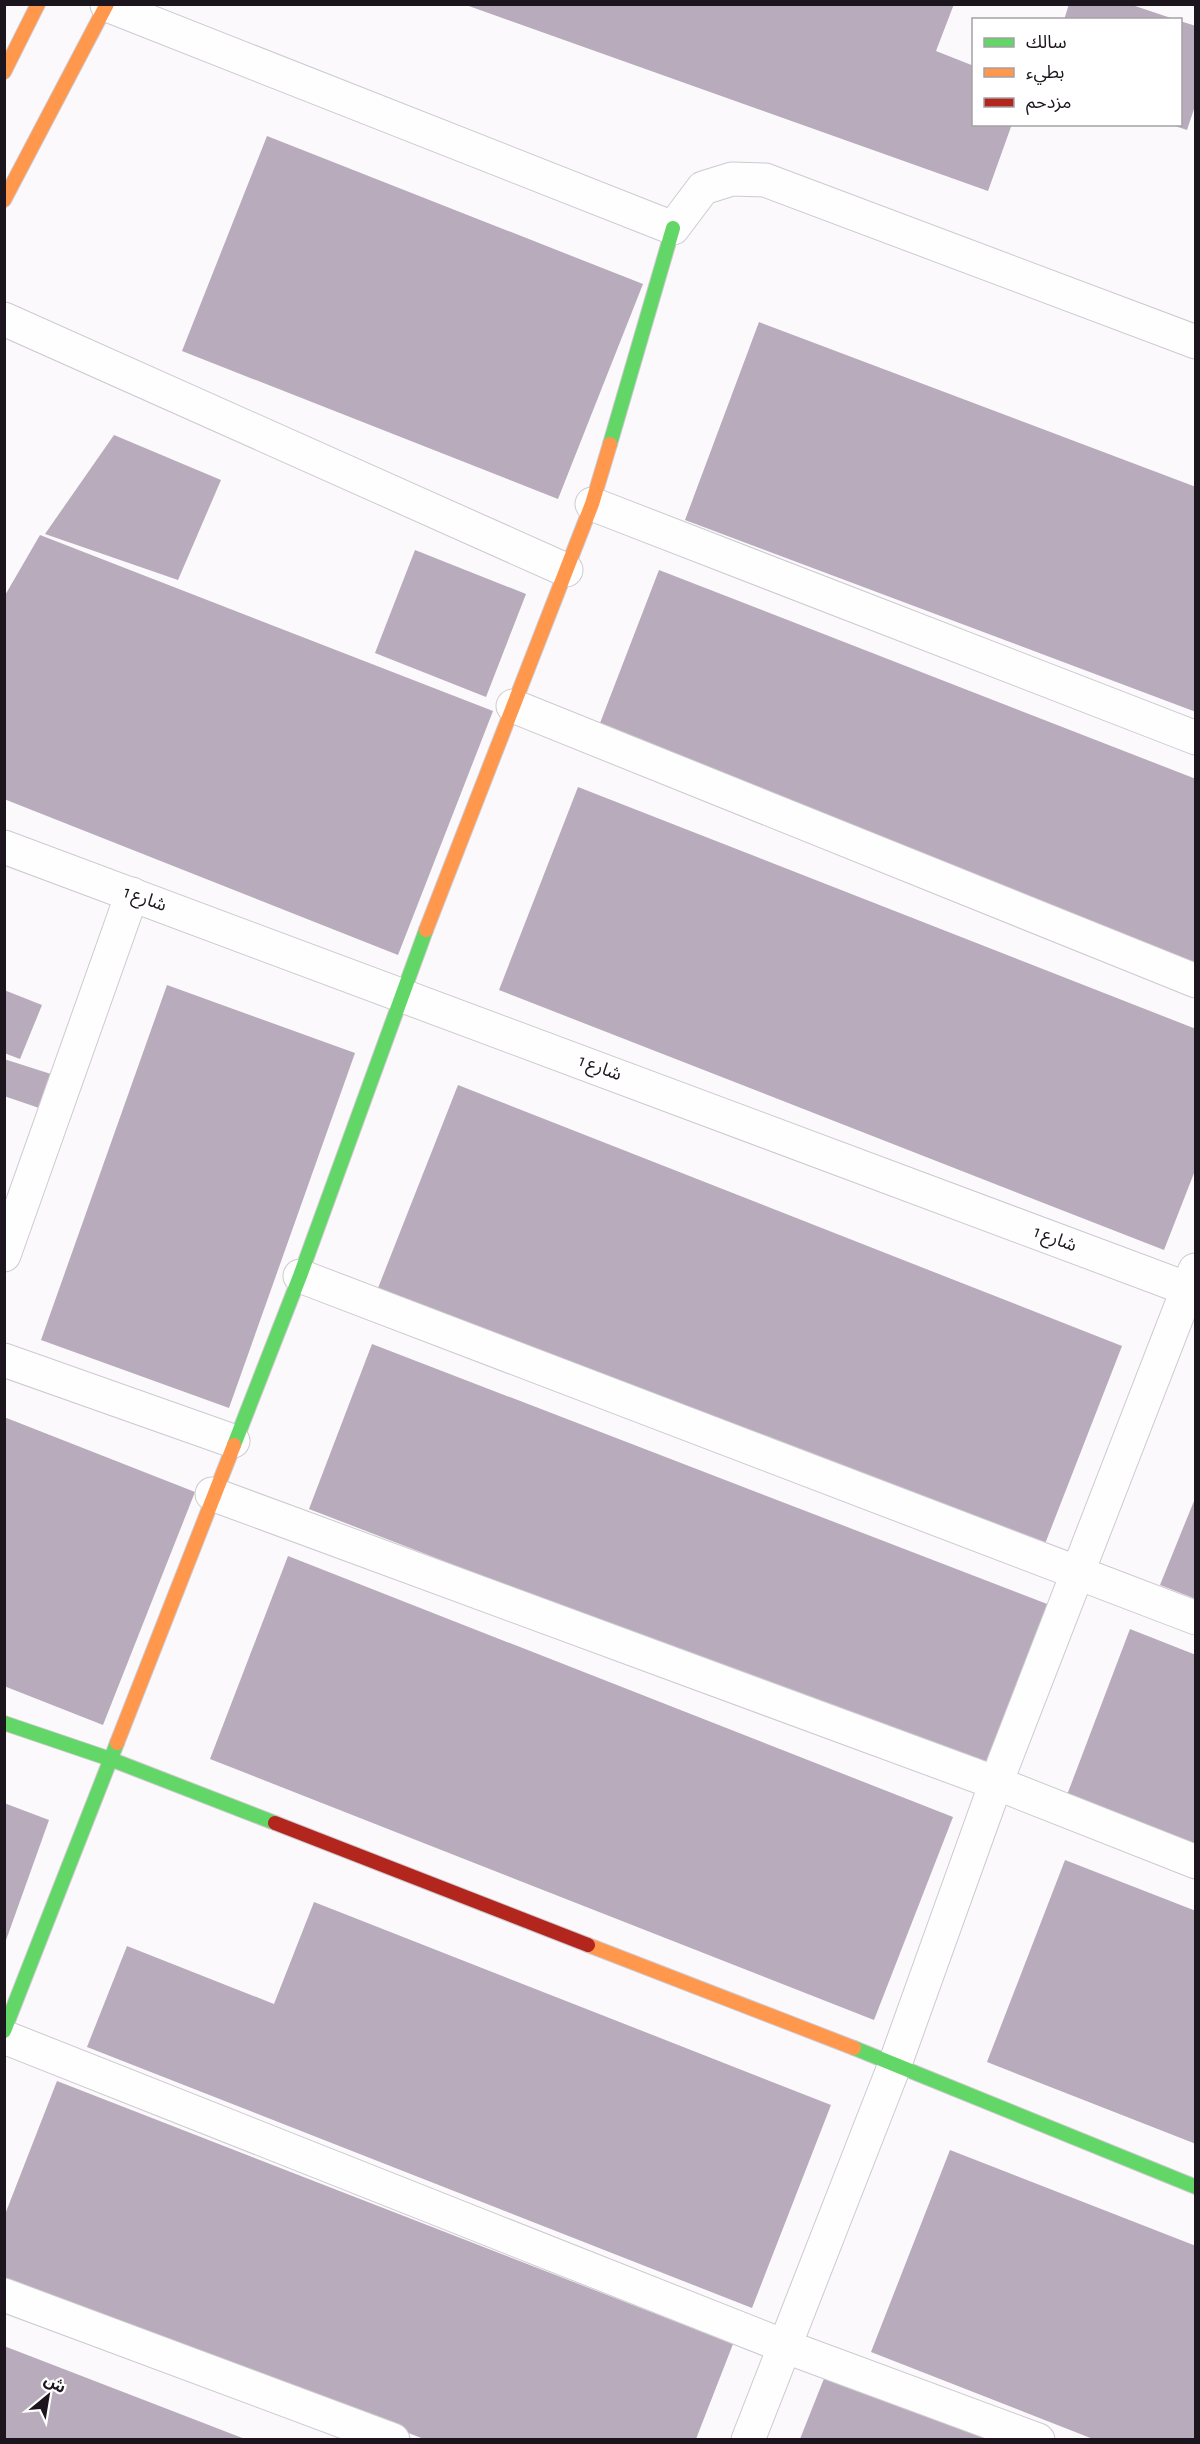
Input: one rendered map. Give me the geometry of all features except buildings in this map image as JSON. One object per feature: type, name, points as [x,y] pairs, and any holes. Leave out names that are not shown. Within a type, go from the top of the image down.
[{"type":"street","points":[[4,72],[38,4]]},
{"type":"street","points":[[4,200],[106,5],[674,228]]},
{"type":"street","points":[[4,2031],[233,1441],[300,1276],[401,994],[592,504],[674,228],[703,188],[732,179],[765,180],[1196,342]]},
{"type":"street","points":[[4,320],[566,570]]},
{"type":"street","points":[[592,504],[1196,738]]},
{"type":"street","points":[[513,706],[1196,981]]},
{"type":"street","name":"شارع 1","points":[[4,847],[1193,1284]]},
{"type":"street","points":[[4,1255],[132,894]]},
{"type":"street","points":[[300,1276],[1196,1618]]},
{"type":"street","points":[[748,2439],[895,2064],[996,1783],[1193,1284]]},
{"type":"street","points":[[4,1360],[233,1441]]},
{"type":"street","points":[[213,1494],[996,1783],[1196,1862]]},
{"type":"street","points":[[4,1723],[110,1760],[895,2064],[1196,2187]]},
{"type":"street","points":[[4,2037],[784,2346],[1038,2439]]},
{"type":"street","points":[[4,2295],[393,2439]]},
{"type":"traffic: fast","points":[[610,444],[673,228]]},
{"type":"traffic: fast","points":[[234,1445],[300,1276],[426,930]]},
{"type":"traffic: fast","points":[[4,1723],[110,1759],[275,1823]]},
{"type":"traffic: fast","points":[[4,2031],[117,1743]]},
{"type":"traffic: fast","points":[[854,2048],[1196,2187]]},
{"type":"traffic: slow","points":[[4,72],[38,4]]},
{"type":"traffic: slow","points":[[4,200],[107,4]]},
{"type":"traffic: slow","points":[[426,930],[592,504],[610,444]]},
{"type":"traffic: slow","points":[[117,1743],[234,1445]]},
{"type":"traffic: slow","points":[[588,1945],[854,2048]]},
{"type":"traffic: jam","points":[[275,1823],[588,1945]]}]
